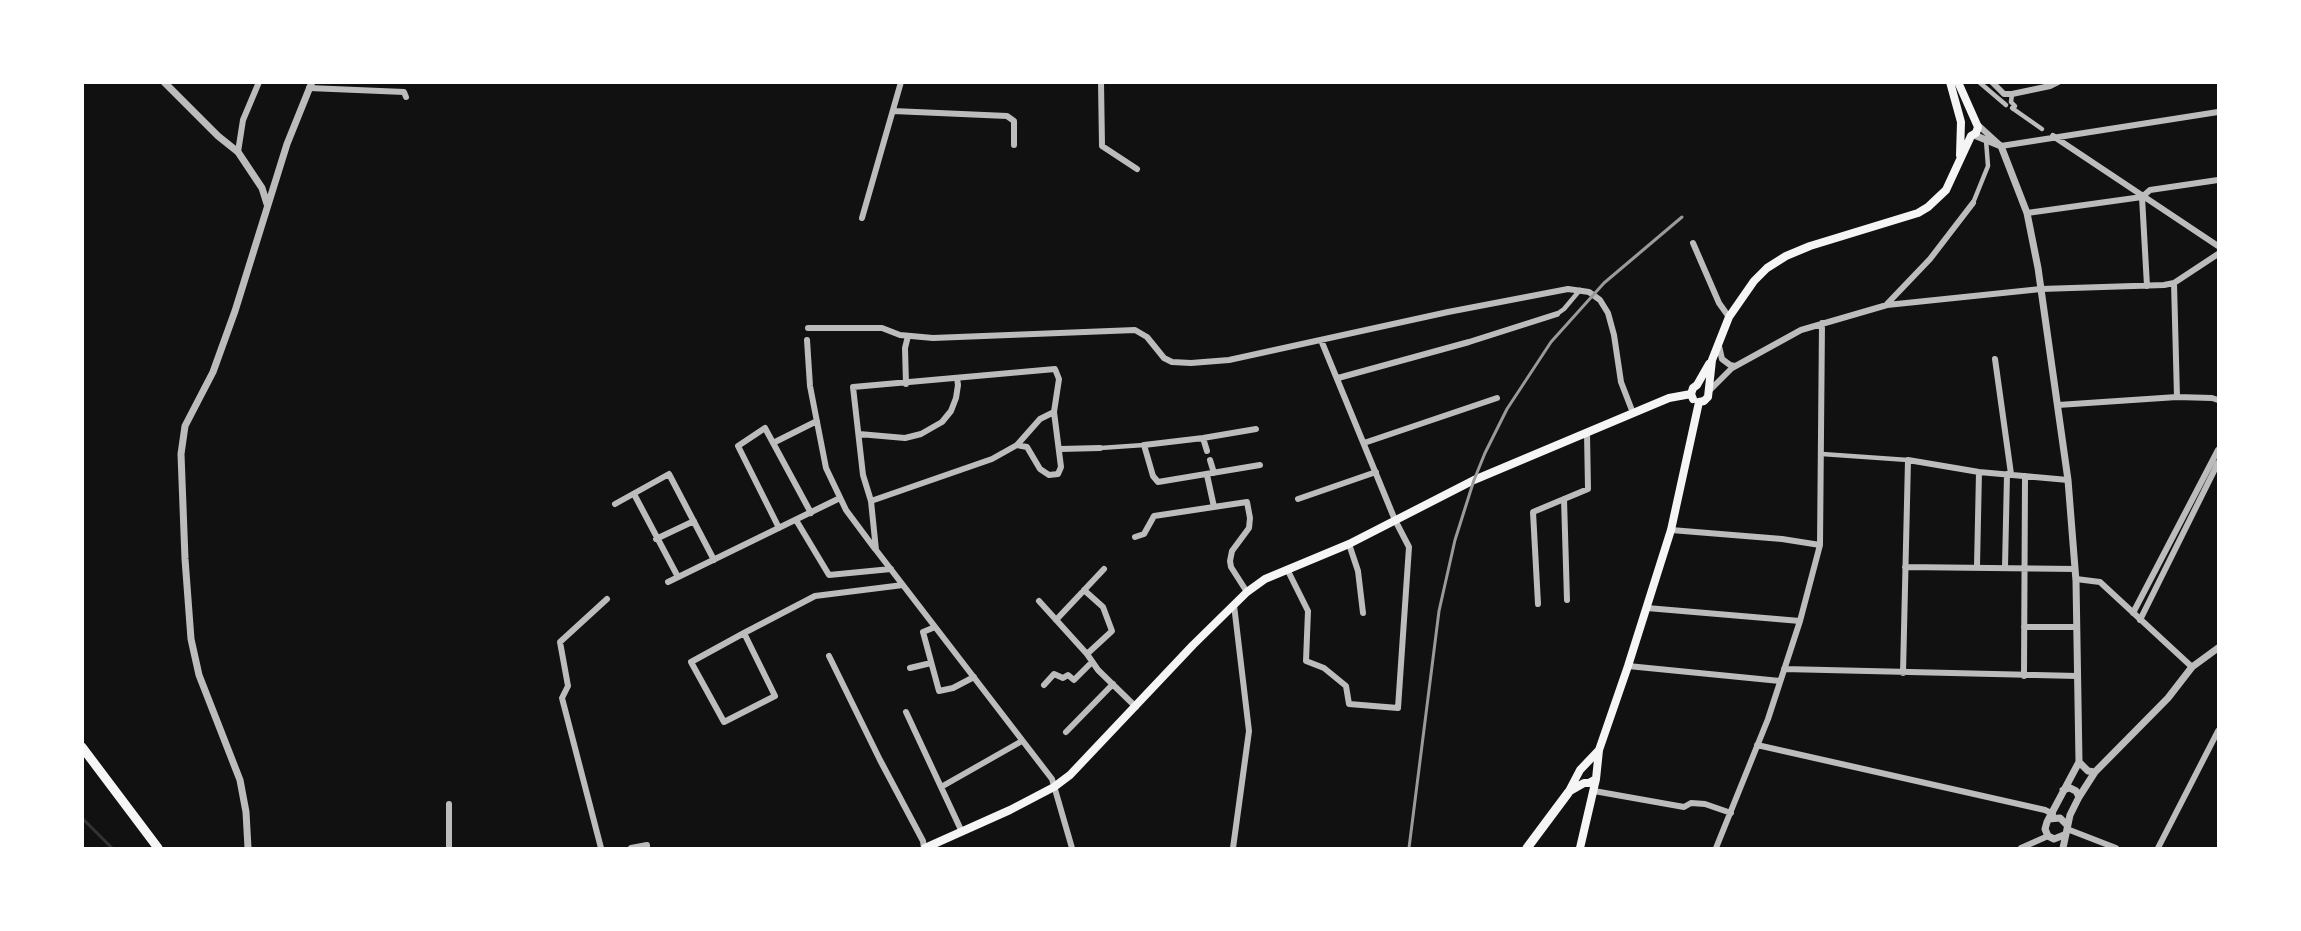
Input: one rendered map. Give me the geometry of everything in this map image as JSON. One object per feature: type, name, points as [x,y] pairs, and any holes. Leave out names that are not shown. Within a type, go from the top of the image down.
[{"type":"highway","points":[[82,747],[158,849]]},
{"type":"highway","points":[[1527,849],[1568,793]]},
{"type":"main road","points":[[1950,82],[1961,127],[1965,135],[1972,135]]},
{"type":"main road","points":[[1691,394],[1712,360],[1729,317],[1754,280],[1786,256],[1810,246],[1903,218],[1928,207],[1946,190],[1972,135],[1977,130],[1976,122],[1958,82]]},
{"type":"main road","points":[[1959,161],[1961,127],[1969,118],[1976,122]]},
{"type":"main road","points":[[1699,402],[1707,399],[1712,360]]},
{"type":"main road","points":[[1697,385],[1703,385],[1709,390]]},
{"type":"main road","points":[[925,849],[1010,810],[1054,787],[1070,775],[1193,645],[1247,592],[1265,579],[1349,544],[1474,480],[1669,398],[1691,394]]},
{"type":"main road","points":[[1691,394],[1699,402]]},
{"type":"main road","points":[[1580,849],[1594,791],[1599,750],[1671,530],[1699,402]]},
{"type":"main road","points":[[1568,793],[1581,769],[1599,750]]},
{"type":"main road","points":[[1581,769],[1592,766],[1596,776]]},
{"type":"main road","points":[[1581,769],[1580,778],[1594,791]]},
{"type":"main road","points":[[1568,793],[1585,783],[1592,782],[1596,776]]},
{"type":"street","points":[[164,82],[218,136],[238,152],[262,188],[268,205]]},
{"type":"street","points":[[238,152],[243,120],[259,82]]},
{"type":"street","points":[[862,218],[901,82]]},
{"type":"street","points":[[1101,82],[1102,146],[1137,168]]},
{"type":"street","points":[[1979,82],[2006,105]]},
{"type":"street","points":[[1992,82],[2004,94],[2040,89],[2058,82]]},
{"type":"street","points":[[248,849],[246,812],[240,780],[199,675],[191,639],[181,454],[185,426],[213,372],[228,332],[287,144],[311,85],[404,92],[406,97]]},
{"type":"street","points":[[2012,94],[2011,102],[2015,106],[2013,109],[2042,129]]},
{"type":"street","points":[[892,111],[1007,116],[1014,121],[1014,145]]},
{"type":"street","points":[[1972,135],[1986,138],[2001,146],[2053,136],[2218,112]]},
{"type":"street","points":[[1976,122],[2001,146],[2027,213],[2041,288],[2068,480],[2076,579],[2079,762],[2045,829],[2048,836]]},
{"type":"street","points":[[2053,136],[2218,246]]},
{"type":"street","points":[[1887,305],[1930,259],[1973,203],[1988,166],[1986,138]]},
{"type":"street","points":[[2027,213],[2142,196],[2150,190],[2218,180]]},
{"type":"street","points":[[2142,196],[2147,286]]},
{"type":"street","points":[[1692,243],[1719,303],[1729,317]]},
{"type":"street","points":[[1709,390],[1735,366],[1801,330],[1887,305],[2041,288],[2147,286],[2174,283],[2218,254]]},
{"type":"street","points":[[2174,283],[2177,397]]},
{"type":"street","points":[[808,328],[882,328],[908,336],[972,337],[1135,330],[1147,338],[1164,358],[1172,362],[1191,363],[1229,360],[1558,290],[1580,290],[1589,292],[1600,300],[1608,313],[1614,335],[1621,382],[1633,413]]},
{"type":"street","points":[[1338,378],[1468,342],[1557,314],[1580,290]]},
{"type":"street","points":[[1716,849],[1785,669],[1820,545],[1822,323]]},
{"type":"street","points":[[906,384],[905,348],[908,336]]},
{"type":"street","points":[[807,340],[810,386],[825,468],[846,510],[1052,779],[1072,849]]},
{"type":"street","points":[[1287,569],[1308,611],[1306,661],[1324,668],[1346,686],[1349,704],[1398,708],[1409,547],[1395,520],[1321,340]]},
{"type":"street","points":[[1718,342],[1722,359],[1735,366]]},
{"type":"street","points":[[1995,359],[2009,474],[2005,567]]},
{"type":"street","points":[[876,550],[871,501],[863,475],[853,387],[1055,369],[1059,379],[1054,412],[1060,449],[1061,467],[1058,474],[1049,475],[1040,469],[1027,447],[1017,445]]},
{"type":"street","points":[[859,434],[905,438],[921,434],[942,423],[951,411],[956,398],[957,378]]},
{"type":"street","points":[[2058,405],[2177,397],[2218,400]]},
{"type":"street","points":[[1364,443],[1497,398]]},
{"type":"street","points":[[871,501],[992,459],[1017,445],[1040,419],[1054,412]]},
{"type":"street","points":[[773,443],[817,421]]},
{"type":"street","points":[[779,528],[738,446],[765,428],[811,513]]},
{"type":"street","points":[[1060,449],[1144,445],[1256,429]]},
{"type":"street","points":[[1538,604],[1533,512],[1588,489],[1587,433]]},
{"type":"street","points":[[1203,438],[1207,452]]},
{"type":"street","points":[[1144,445],[1153,476],[1158,482],[1260,465]]},
{"type":"street","points":[[2133,613],[2218,450]]},
{"type":"street","points":[[1822,454],[1908,460],[1979,472],[2068,480]]},
{"type":"street","points":[[1210,460],[1214,507]]},
{"type":"street","points":[[1903,673],[1908,460]]},
{"type":"street","points":[[2140,620],[2218,463]]},
{"type":"street","points":[[1298,499],[1376,472]]},
{"type":"street","points":[[1977,566],[1979,472]]},
{"type":"street","points":[[615,504],[669,474],[714,560]]},
{"type":"street","points":[[2024,676],[2025,476]]},
{"type":"street","points":[[634,494],[678,577]]},
{"type":"street","points":[[668,582],[840,498]]},
{"type":"street","points":[[1564,499],[1567,600]]},
{"type":"street","points":[[1135,537],[1144,534],[1154,516],[1247,502],[1249,528],[1232,551],[1230,561],[1231,567],[1247,592]]},
{"type":"street","points":[[796,520],[829,575],[891,569]]},
{"type":"street","points":[[656,539],[694,521]]},
{"type":"street","points":[[1671,530],[1782,539],[1820,545]]},
{"type":"street","points":[[1349,544],[1358,572],[1363,613]]},
{"type":"street","points":[[1905,567],[1977,566],[2075,569]]},
{"type":"street","points":[[1056,620],[1104,569]]},
{"type":"street","points":[[2076,579],[2100,582],[2192,667]]},
{"type":"street","points":[[744,633],[775,696],[724,722],[691,662],[744,633],[815,596],[903,585]]},
{"type":"street","points":[[1084,590],[1103,608],[1112,631],[1087,654]]},
{"type":"street","points":[[601,849],[562,698],[568,686],[560,642],[607,599]]},
{"type":"street","points":[[1039,601],[1092,662],[1136,707]]},
{"type":"street","points":[[1233,849],[1249,730],[1234,605]]},
{"type":"street","points":[[1647,608],[1800,621]]},
{"type":"street","points":[[935,627],[923,633],[939,692],[974,677]]},
{"type":"street","points":[[2024,627],[2076,627]]},
{"type":"street","points":[[2063,849],[2066,830],[2079,796],[2095,772],[2168,698],[2192,667],[2211,655],[2218,647]]},
{"type":"street","points":[[829,656],[925,849]]},
{"type":"street","points":[[1044,685],[1054,674],[1063,678],[1068,675],[1074,680],[1092,662]]},
{"type":"street","points":[[910,668],[931,663]]},
{"type":"street","points":[[1628,666],[1780,681]]},
{"type":"street","points":[[1785,669],[2077,676]]},
{"type":"street","points":[[1066,732],[1113,684]]},
{"type":"street","points":[[906,712],[962,832]]},
{"type":"street","points":[[2158,849],[2218,731]]},
{"type":"street","points":[[941,788],[1022,741]]},
{"type":"street","points":[[1757,745],[2063,819],[2066,830]]},
{"type":"street","points":[[2079,762],[2088,771],[2095,772]]},
{"type":"street","points":[[2063,790],[2070,788],[2079,796]]},
{"type":"street","points":[[1594,791],[1684,807],[1691,803],[1705,804],[1731,813]]},
{"type":"street","points":[[449,804],[449,849]]},
{"type":"street","points":[[2020,849],[2048,836],[2058,839],[2066,830]]},
{"type":"street","points":[[2066,830],[2116,849]]},
{"type":"street","points":[[631,849],[647,845],[647,849]]},
{"type":"waterway","points":[[82,818],[112,848]]},
{"type":"railway","points":[[1409,848],[1439,611],[1455,540],[1485,453],[1507,409],[1551,342],[1604,283],[1682,217]]}]
